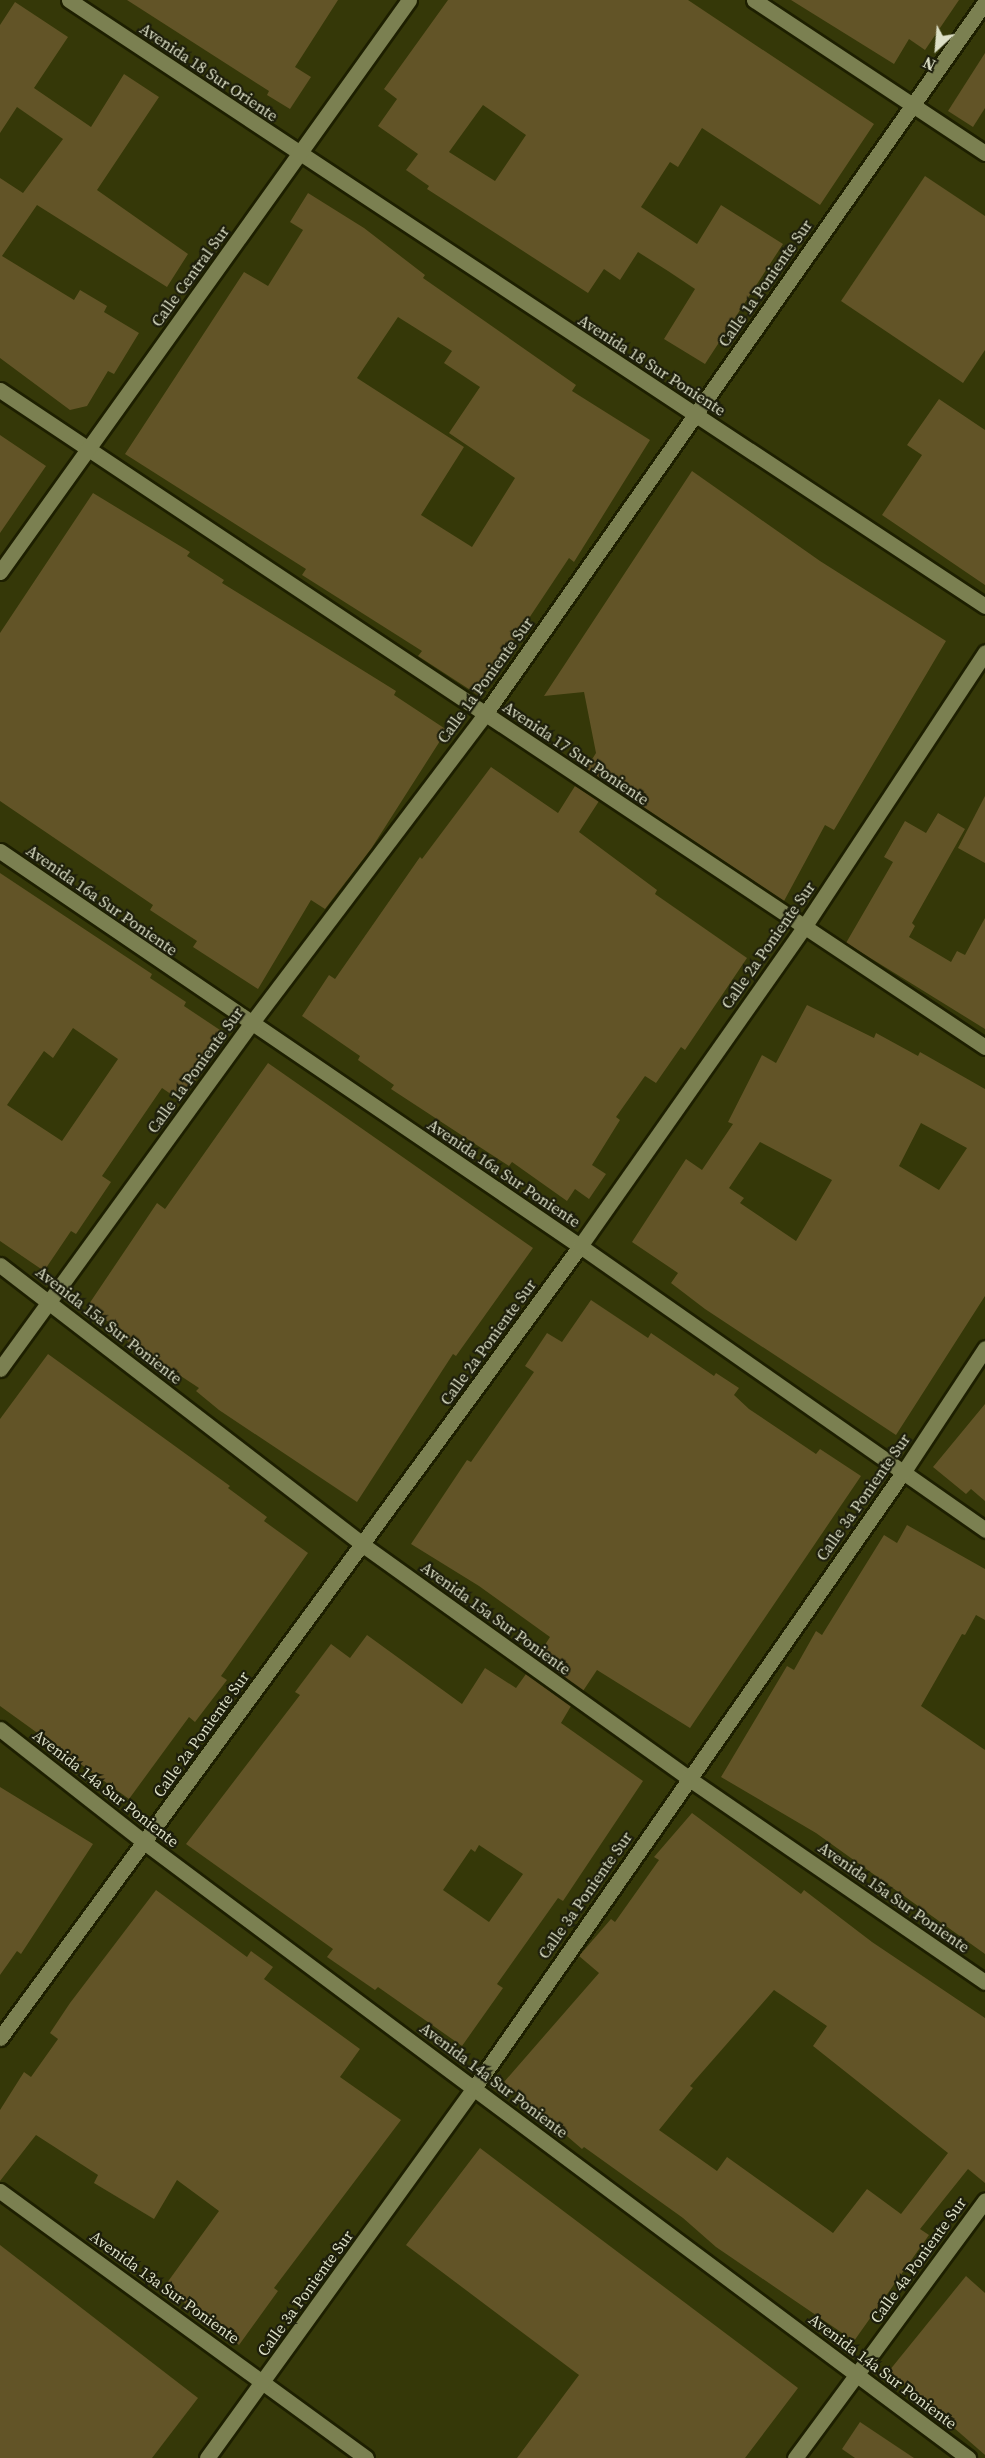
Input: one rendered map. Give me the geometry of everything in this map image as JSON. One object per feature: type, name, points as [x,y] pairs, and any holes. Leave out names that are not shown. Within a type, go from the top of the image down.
[{"type":"street","name":"Avenida 18 Sur Oriente","points":[[69,0],[299,154]]},
{"type":"street","name":"Calle Central Sur","points":[[0,572],[409,0]]},
{"type":"street","points":[[754,0],[985,153]]},
{"type":"street","name":"Calle 1a Poniente Sur","points":[[0,1369],[250,1025],[485,714],[985,2]]},
{"type":"street","name":"Avenida 18 Sur Poniente","points":[[299,154],[985,606]]},
{"type":"street","name":"Avenida 17 Sur Poniente","points":[[0,390],[985,1047]]},
{"type":"street","name":"Calle 2a Poniente Sur","points":[[0,2038],[580,1246],[804,927],[985,652]]},
{"type":"street","name":"Avenida 16a Sur Poniente","points":[[0,851],[250,1025],[580,1246],[904,1471],[985,1530]]},
{"type":"street","name":"Avenida 15a Sur Poniente","points":[[0,1265],[50,1301],[363,1545],[688,1778],[985,1982]]},
{"type":"street","name":"Calle 3a Poniente Sur","points":[[207,2458],[474,2088],[904,1471],[985,1348]]},
{"type":"street","name":"Avenida 14a Sur Poniente","points":[[0,1729],[144,1842],[968,2458]]},
{"type":"street","name":"Avenida 13a Sur Poniente","points":[[0,2191],[264,2381],[366,2458]]},
{"type":"street","name":"Calle 4a Poniente Sur","points":[[795,2458],[985,2200]]},
{"type":"building","points":[[127,0],[338,0],[295,67],[311,77],[290,109],[267,95],[269,91]]},
{"type":"building","points":[[448,0],[688,0],[874,124],[820,205],[702,128],[678,167],[670,162],[641,207],[697,244],[721,205],[783,244],[705,364],[664,339],[695,289],[638,252],[620,280],[604,269],[588,293],[427,189],[429,186],[406,170],[418,154],[378,126],[397,99],[384,89]],"holes":[[[483,105],[526,135],[495,181],[449,152]]]},
{"type":"building","points":[[791,0],[959,0],[925,50],[909,39],[894,64]]},
{"type":"building","points":[[15,2],[68,37],[34,88],[91,127],[124,74],[159,97],[97,190],[188,254],[167,287],[37,205],[2,256],[74,300],[80,290],[107,306],[104,312],[139,333],[114,374],[108,371],[87,406],[70,410],[0,358],[0,178],[23,193],[63,139],[17,107],[0,133],[0,25]]},
{"type":"building","points":[[985,53],[985,108],[973,127],[948,111]]},
{"type":"building","points":[[925,176],[985,216],[985,350],[963,383],[841,301]]},
{"type":"building","points":[[308,193],[364,228],[425,275],[423,278],[576,385],[572,391],[650,440],[574,562],[569,558],[478,695],[418,656],[422,651],[302,575],[306,569],[125,454],[244,272],[268,286],[303,230],[290,222]],"holes":[[[398,317],[452,351],[444,363],[480,387],[449,433],[515,478],[472,547],[421,515],[464,447],[357,378]]]},
{"type":"building","points":[[939,399],[985,430],[985,585],[882,515],[922,455],[907,445]]},
{"type":"building","points":[[0,435],[46,466],[0,533]]},
{"type":"building","points":[[692,471],[820,561],[946,641],[834,830],[825,825],[784,901],[586,769],[596,753],[584,692],[544,696]]},
{"type":"building","points":[[93,493],[190,552],[187,556],[224,580],[222,583],[396,691],[394,695],[447,730],[371,849],[325,909],[311,900],[258,989],[193,947],[197,941],[150,910],[153,905],[0,801],[0,633]]},
{"type":"building","points":[[491,767],[558,813],[575,786],[599,801],[579,832],[657,890],[655,894],[747,958],[685,1050],[681,1047],[656,1083],[645,1076],[616,1117],[620,1120],[592,1165],[606,1174],[589,1199],[575,1189],[567,1201],[512,1162],[509,1166],[391,1089],[394,1085],[358,1060],[360,1056],[302,1016],[329,975],[335,979],[420,857],[422,859]]},
{"type":"building","points":[[985,796],[985,863],[958,848]]},
{"type":"building","points":[[938,813],[965,829],[912,923],[915,926],[909,937],[951,962],[957,951],[965,955],[985,918],[985,1029],[846,943],[893,862],[884,857],[905,821],[926,833]]},
{"type":"building","points":[[0,873],[152,974],[150,978],[186,1002],[184,1006],[220,1030],[191,1073],[198,1077],[181,1101],[162,1088],[102,1176],[111,1182],[76,1234],[71,1231],[44,1271],[0,1241]],"holes":[[[73,1028],[118,1059],[62,1141],[7,1105],[44,1051],[53,1058]]]},
{"type":"building","points":[[807,1005],[874,1038],[876,1033],[918,1056],[920,1052],[985,1089],[985,1296],[896,1435],[705,1309],[671,1283],[678,1273],[632,1242],[686,1159],[702,1170],[733,1124],[728,1122],[762,1055],[776,1063]],"holes":[[[921,1123],[967,1148],[939,1190],[899,1166]],[[760,1142],[832,1180],[796,1241],[740,1203],[744,1198],[729,1188]]]},
{"type":"building","points":[[268,1063],[533,1248],[456,1356],[453,1354],[357,1502],[219,1410],[196,1391],[199,1388],[123,1338],[126,1334],[87,1307],[157,1203],[165,1209]]},
{"type":"building","points":[[591,1300],[648,1338],[651,1333],[714,1376],[716,1373],[739,1388],[734,1395],[749,1409],[816,1454],[820,1449],[861,1476],[690,1728],[597,1670],[583,1691],[537,1657],[550,1637],[479,1586],[411,1544],[467,1460],[471,1462],[534,1372],[525,1366],[547,1333],[562,1342]]},
{"type":"building","points":[[48,1354],[230,1486],[228,1488],[267,1517],[264,1521],[308,1553],[221,1676],[227,1680],[195,1722],[189,1717],[129,1799],[0,1706],[0,1419]]},
{"type":"building","points":[[985,1404],[985,1501],[971,1489],[966,1494],[933,1467]]},
{"type":"building","points":[[907,1525],[985,1569],[985,1620],[976,1615],[965,1635],[962,1634],[921,1706],[985,1750],[985,1954],[816,1833],[721,1777],[787,1666],[794,1670],[816,1631],[822,1635],[884,1535],[897,1543]]},
{"type":"building","points":[[367,1635],[462,1704],[485,1668],[516,1688],[526,1674],[571,1706],[561,1723],[643,1781],[563,1901],[558,1898],[497,1984],[503,1988],[462,2046],[378,1987],[375,1990],[327,1957],[333,1949],[186,1844],[300,1695],[295,1692],[331,1644],[350,1658]],"holes":[[[479,1845],[523,1874],[489,1922],[443,1890],[471,1849],[475,1852]]]},
{"type":"building","points":[[0,1787],[93,1844],[21,1954],[17,1951],[0,1975]]},
{"type":"building","points":[[692,1813],[801,1894],[804,1890],[872,1942],[985,2018],[985,2183],[968,2169],[920,2229],[929,2235],[854,2341],[716,2247],[683,2218],[584,2147],[582,2149],[504,2082],[599,1973],[579,1956],[611,1919],[615,1922],[659,1860],[654,1857]],"holes":[[[774,1990],[827,2026],[813,2046],[948,2153],[901,2214],[867,2189],[833,2233],[727,2157],[717,2171],[659,2130],[693,2088],[690,2086]]]},
{"type":"building","points":[[156,1890],[247,1957],[251,1951],[273,1967],[264,1979],[360,2049],[340,2077],[401,2120],[274,2288],[278,2291],[239,2345],[164,2287],[219,2211],[177,2180],[154,2219],[94,2183],[98,2175],[36,2135],[0,2181],[0,2110],[24,2072],[31,2077],[58,2039],[50,2033]]},
{"type":"building","points":[[480,2148],[798,2388],[745,2458],[517,2458],[579,2375],[406,2245]]},
{"type":"building","points":[[0,2245],[198,2398],[152,2458],[0,2458]]},
{"type":"building","points":[[966,2276],[985,2293],[985,2455],[889,2371]]},
{"type":"building","points":[[860,2422],[914,2458],[855,2458],[842,2449]]}]
